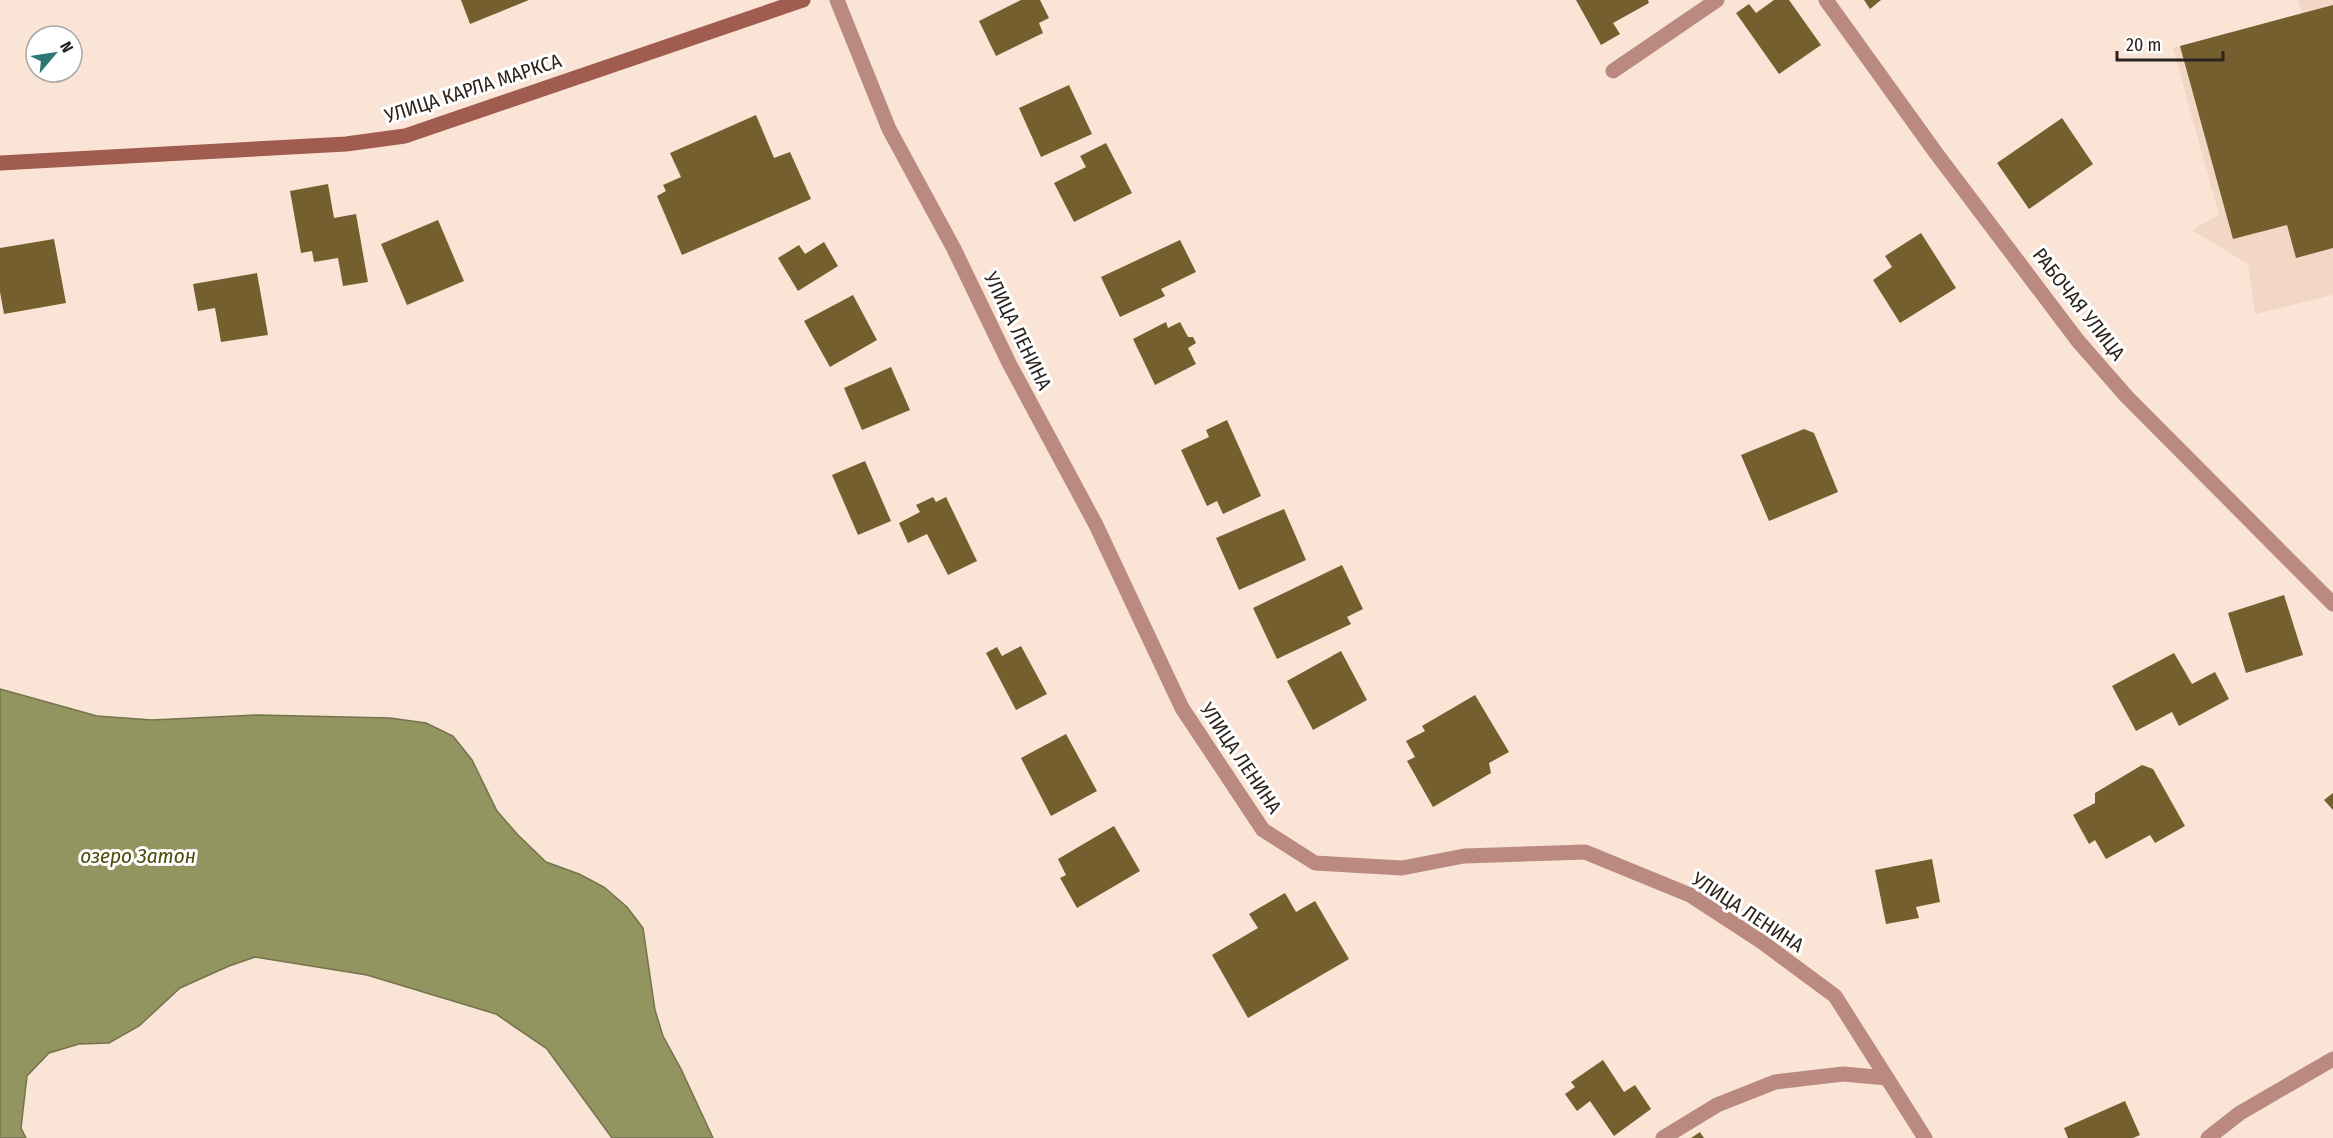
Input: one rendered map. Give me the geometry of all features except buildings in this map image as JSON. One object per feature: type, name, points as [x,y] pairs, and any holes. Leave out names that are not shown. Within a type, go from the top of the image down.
[{"type":"main road","name":"УЛИЦА КАРЛА МАРКСА","points":[[0,163],[346,144],[405,136],[803,0]]},
{"type":"street","name":"УЛИЦА ЛЕНИНА","points":[[837,0],[889,129],[954,249],[1009,363],[1096,525],[1182,708],[1263,830],[1316,863],[1402,868],[1464,856],[1585,852],[1690,895],[1762,942],[1835,996],[1925,1138]]},
{"type":"street","points":[[1613,71],[1717,0]]},
{"type":"street","name":"РАБОЧАЯ УЛИЦА","points":[[1826,0],[1936,153],[2078,341],[2127,397],[2333,604]]},
{"type":"street","points":[[2208,1138],[2240,1113],[2333,1059]]},
{"type":"street","points":[[1663,1138],[1717,1105],[1775,1082],[1843,1074],[1887,1078]]},
{"type":"shaded area","points":[[2298,0],[2333,0],[2333,295],[2255,314],[2248,264],[2192,230],[2219,215],[2173,48],[2302,13]]},
{"type":"water","name":"озеро Затон","points":[[0,689],[97,716],[152,720],[258,715],[390,718],[426,723],[453,736],[472,760],[497,811],[518,835],[546,862],[579,874],[604,887],[627,907],[643,928],[655,1010],[663,1036],[713,1138],[612,1138],[547,1049],[496,1014],[367,975],[255,957],[180,988],[139,1026],[109,1043],[79,1044],[49,1053],[27,1076],[21,1128],[26,1138],[0,1138]]}]
